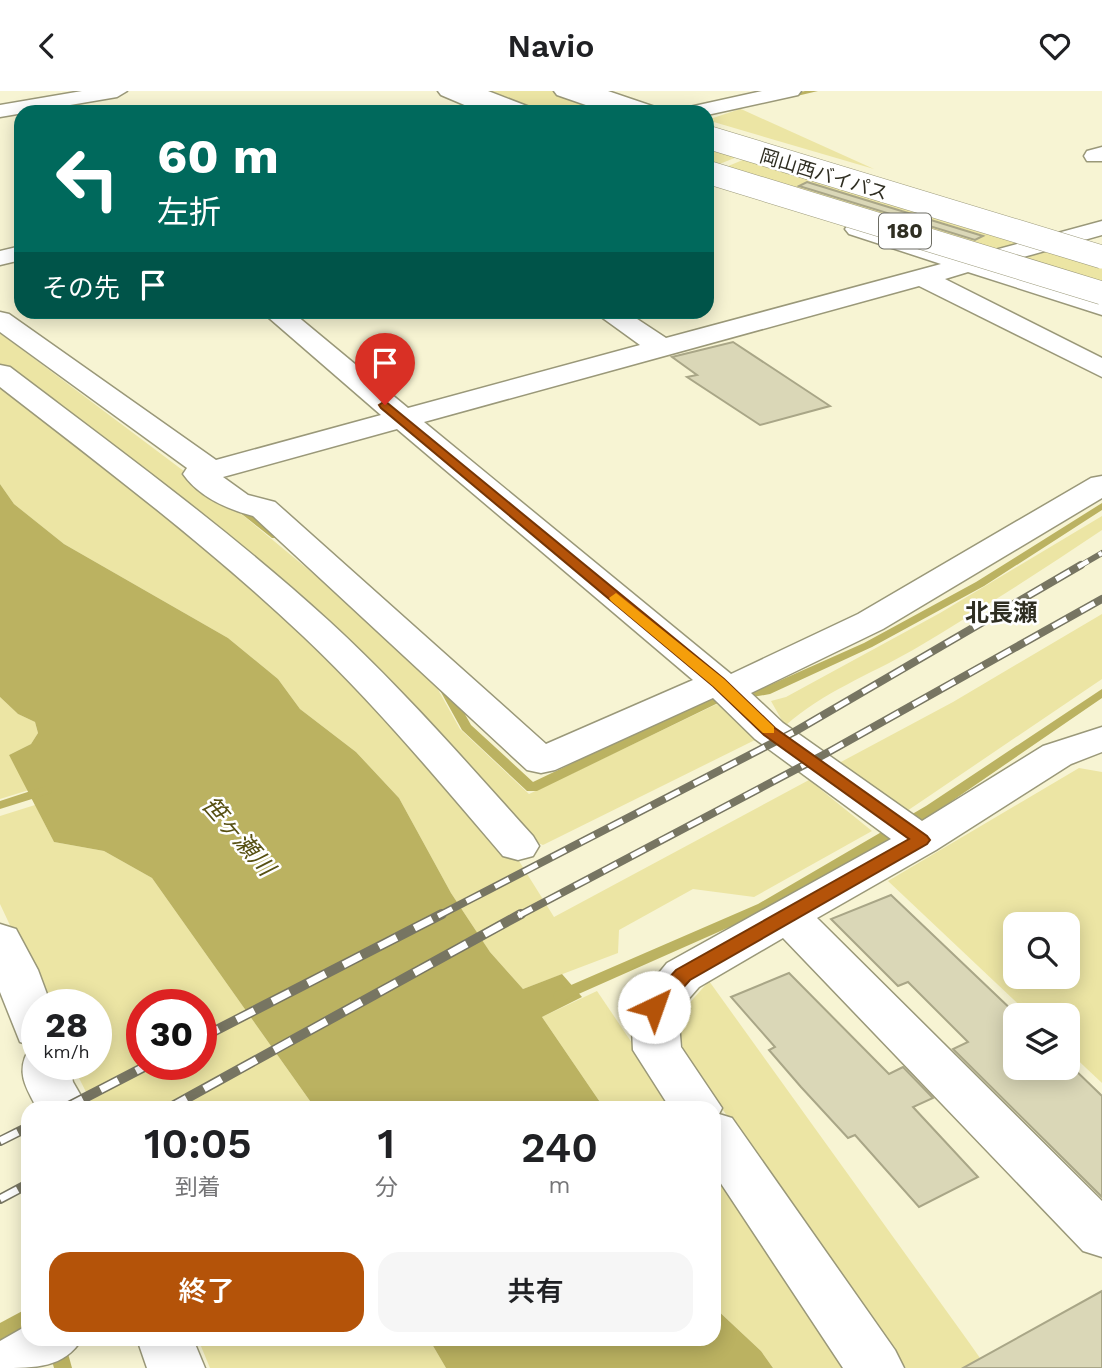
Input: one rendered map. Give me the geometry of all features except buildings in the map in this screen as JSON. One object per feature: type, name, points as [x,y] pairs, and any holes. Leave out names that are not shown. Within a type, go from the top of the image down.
[{"type":"main road","points":[[14,91],[31,105]]},
{"type":"main road","points":[[54,105],[117,91]]},
{"type":"main road","points":[[448,91],[482,105]]},
{"type":"main road","points":[[470,91],[507,105]]},
{"type":"main road","points":[[564,91],[605,105]]},
{"type":"main road","points":[[588,91],[630,105]]},
{"type":"main road","points":[[714,107],[792,91]]},
{"type":"main road","points":[[714,131],[1102,246]]},
{"type":"main road","name":"岡山西バイパス","points":[[714,139],[1102,257]]},
{"type":"main road","name":"岡山西バイパス","points":[[714,174],[1102,293]]},
{"type":"main road","points":[[714,183],[1102,307]]},
{"type":"main road","points":[[1102,228],[404,421],[199,474],[237,502],[264,509],[541,761],[728,692],[802,657],[908,602],[1102,485]]},
{"type":"main road","points":[[924,278],[1102,369]]},
{"type":"main road","points":[[283,319],[728,692],[769,731],[909,831]]},
{"type":"main road","points":[[618,319],[664,349]]},
{"type":"main road","points":[[0,320],[211,471]]},
{"type":"main road","points":[[0,373],[206,533],[289,603],[393,704],[518,846]]},
{"type":"main road","points":[[692,1101],[657,1050],[654,1007],[683,975],[789,917],[909,831],[1057,755],[1102,739]]},
{"type":"main road","points":[[789,917],[1102,1235]]},
{"type":"main road","points":[[0,940],[22,989]]},
{"type":"main road","points":[[48,1080],[59,1101]]},
{"type":"main road","points":[[721,1142],[875,1368]]},
{"type":"main road","points":[[168,1346],[176,1368]]},
{"type":"shaded area","points":[[457,91],[576,91],[617,105],[494,105]]},
{"type":"shaded area","points":[[741,109],[874,169],[714,122],[714,118]]},
{"type":"shaded area","points":[[714,135],[1035,230],[1041,236],[971,257],[949,255],[714,181],[714,172],[764,151],[757,149],[714,166]]},
{"type":"shaded area","points":[[1071,245],[1102,250],[1102,303],[989,266]]},
{"type":"shaded area","points":[[0,333],[245,517],[333,590],[436,686],[460,729],[529,794],[717,704],[759,738],[543,845],[518,835],[400,701],[0,365]]},
{"type":"shaded area","points":[[0,379],[200,534],[386,708],[519,861],[554,917],[809,780],[872,831],[754,897],[693,889],[619,930],[618,953],[523,989],[490,952],[451,893],[399,798],[356,752],[300,709],[278,679],[228,638],[64,544],[14,504],[0,484]]},
{"type":"shaded area","points":[[1102,516],[1102,530],[1079,546],[913,650],[815,703],[785,726],[771,701],[786,697],[940,613]]},
{"type":"shaded area","points":[[1102,614],[1102,679],[907,811],[839,763],[953,702]]},
{"type":"shaded area","points":[[0,697],[18,714],[35,722],[38,733],[31,744],[9,755],[29,790],[0,799]]},
{"type":"shaded area","points":[[1079,768],[1102,772],[1102,1083],[1080,1062],[1080,1003],[1017,1003],[888,881]]},
{"type":"shaded area","points":[[35,805],[54,842],[104,851],[152,878],[310,1101],[90,1101],[80,1080],[112,1080],[112,989],[40,989],[0,904],[0,816]]},
{"type":"shaded area","points":[[709,981],[987,1368],[906,1368],[721,1107],[721,1101],[717,1101],[684,1055],[678,1016]]},
{"type":"shaded area","points":[[597,991],[671,1101],[599,1101],[542,1017]]},
{"type":"shaded area","points":[[721,1173],[855,1368],[773,1368],[761,1351],[721,1314]]},
{"type":"shaded area","points":[[201,1346],[433,1346],[446,1368],[210,1368]]},
{"type":"water","name":"笹ヶ瀬川","points":[[0,484],[14,504],[64,544],[228,638],[278,679],[300,709],[356,752],[399,798],[451,893],[490,952],[523,989],[562,974],[582,997],[542,1017],[599,1101],[310,1101],[152,878],[104,851],[54,842],[9,755],[31,744],[38,733],[35,722],[18,714],[0,697]]},
{"type":"water","points":[[721,1314],[761,1351],[773,1368],[446,1368],[433,1346],[721,1346]]},
{"type":"waterway","points":[[784,97],[815,91]]},
{"type":"waterway","points":[[238,506],[276,536]]},
{"type":"waterway","points":[[443,685],[466,727],[532,788],[715,700],[766,691],[868,645],[980,584],[1102,506]]},
{"type":"waterway","points":[[560,996],[763,907],[931,809],[1102,693]]},
{"type":"waterway","points":[[0,805],[46,790]]},
{"type":"waterway","points":[[0,1332],[21,1320]]},
{"type":"waterway","points":[[57,1346],[63,1368]]},
{"type":"railway","points":[[1078,567],[1102,553]]},
{"type":"railway","points":[[438,916],[794,732],[1081,565]]},
{"type":"railway","points":[[518,916],[825,754],[1102,599]]},
{"type":"railway","points":[[217,1030],[442,914]]},
{"type":"railway","points":[[182,1101],[521,914]]},
{"type":"railway","points":[[79,1101],[126,1076]]},
{"type":"railway","points":[[0,1141],[21,1130]]},
{"type":"railway","points":[[0,1199],[21,1188]]},
{"type":"slow traffic","points":[[616,598],[718,683],[768,730]]},
{"type":"district","name":"北長瀬","points":[[1001,613]]},
{"type":"route","points":[[385,405],[718,683],[769,731],[921,840],[683,975],[654,1007]]}]
